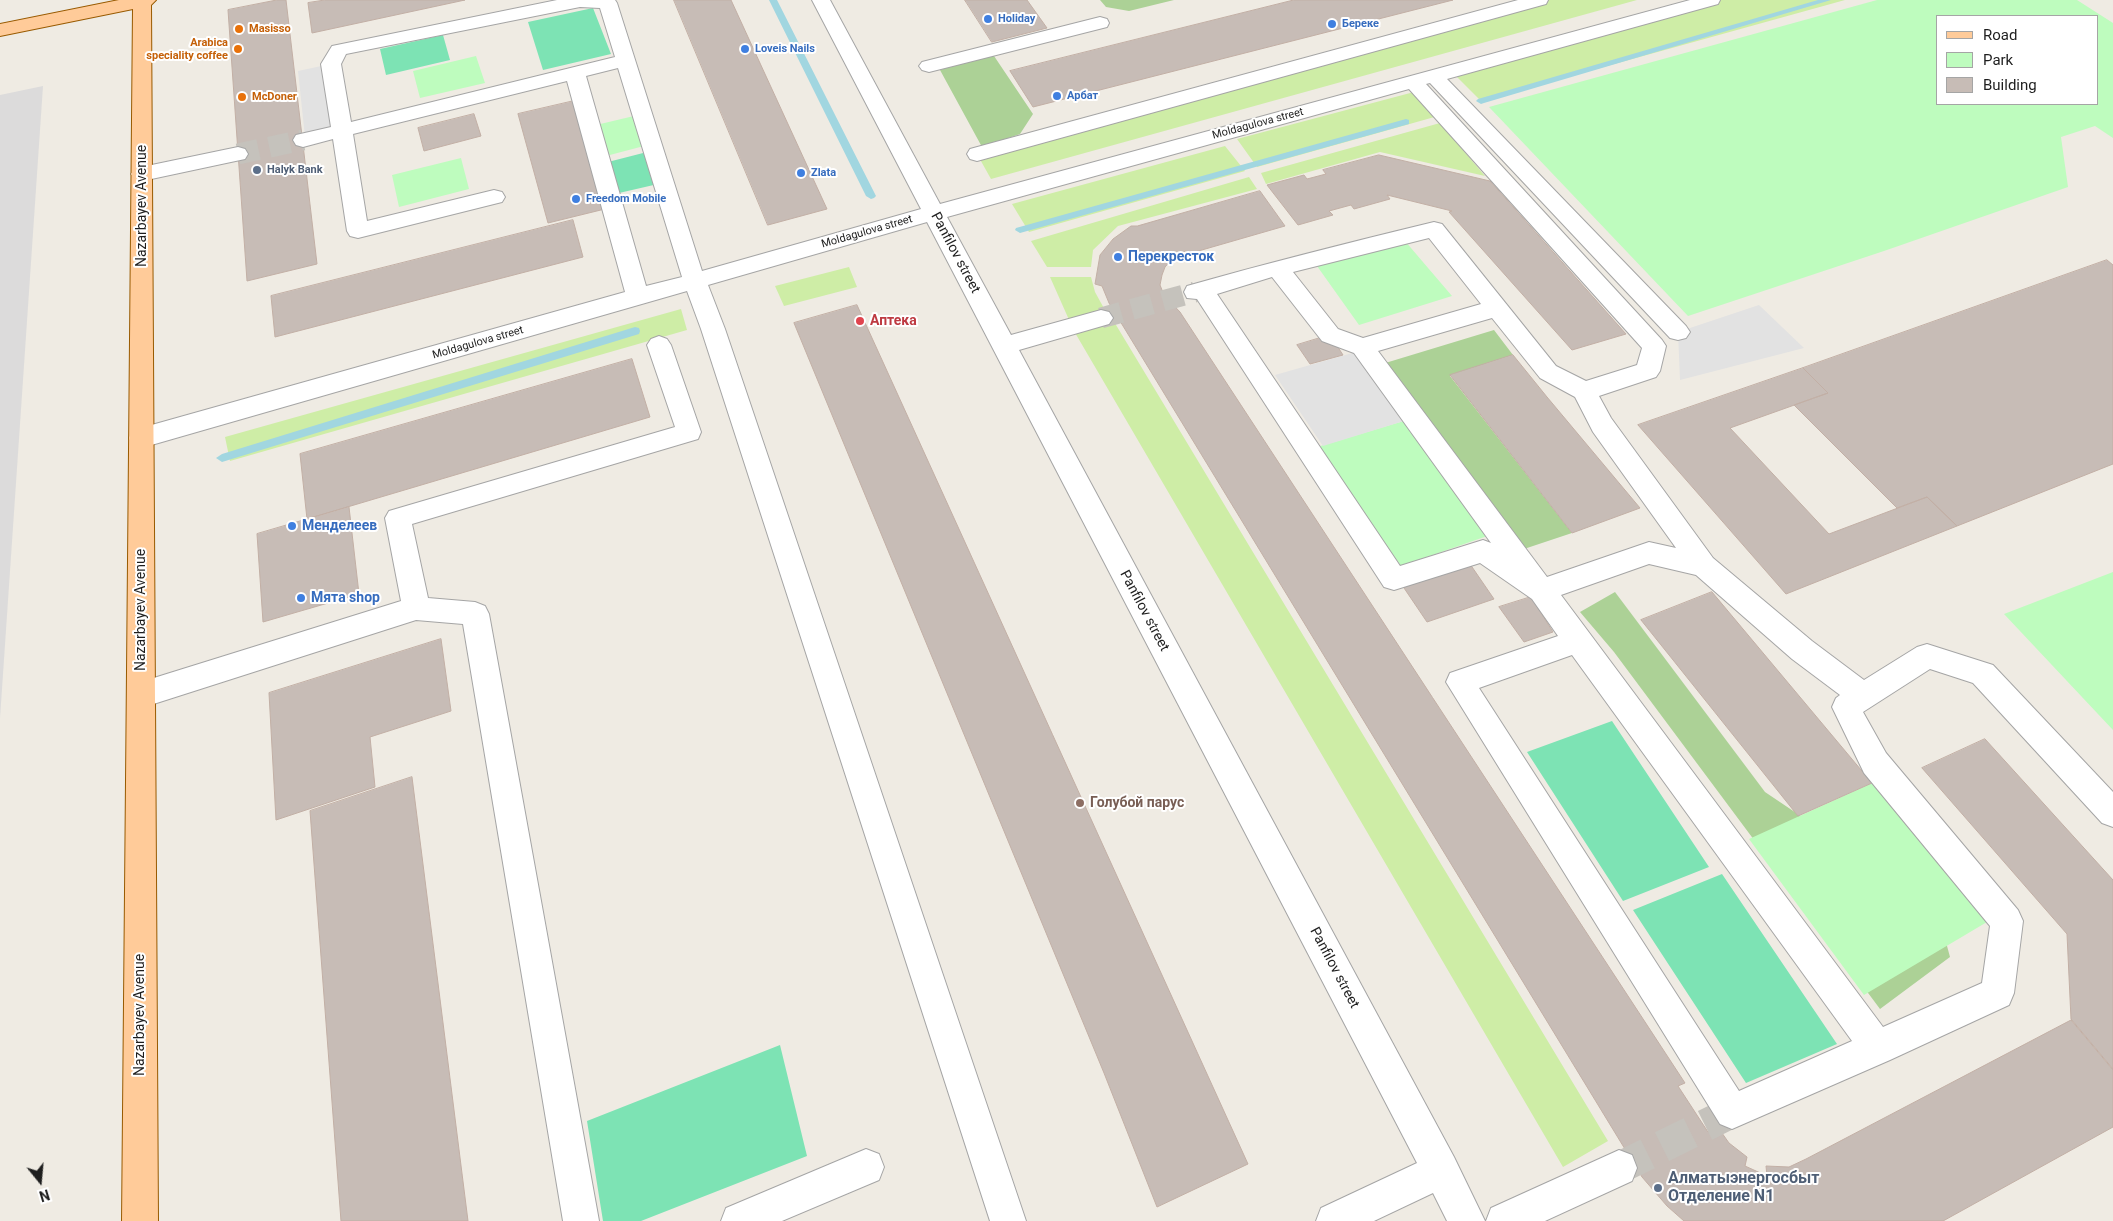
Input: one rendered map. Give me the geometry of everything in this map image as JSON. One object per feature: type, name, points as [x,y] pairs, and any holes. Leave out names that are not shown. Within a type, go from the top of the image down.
[{"type":"main road","points":[[0,30],[144,0]]},
{"type":"main road","name":"Nazarbayev Avenue","points":[[140,1221],[141,438],[144,0]]},
{"type":"street","name":"Panfilov street","points":[[821,0],[1467,1221]]},
{"type":"street","points":[[977,154],[1539,0]]},
{"type":"street","name":"Moldagulova street","points":[[141,438],[934,213],[1711,0]]},
{"type":"street","points":[[494,197],[358,232],[340,132],[331,64],[339,50],[580,1],[608,3],[687,261],[696,281],[1008,1221]]},
{"type":"street","points":[[929,66],[1100,23]]},
{"type":"street","points":[[303,140],[626,60]]},
{"type":"street","points":[[575,73],[638,297]]},
{"type":"street","points":[[1424,79],[1678,332]]},
{"type":"street","points":[[1424,79],[1654,346],[1648,371],[1584,390]]},
{"type":"street","points":[[142,174],[238,154]]},
{"type":"street","points":[[1541,591],[1483,551],[1394,579],[1198,290],[1277,268],[1434,229],[1548,372],[1584,390],[1602,425],[1704,566],[1802,650],[1863,696]]},
{"type":"street","points":[[1277,268],[1330,336],[1362,347],[1878,1048]]},
{"type":"street","points":[[1362,347],[1497,308]]},
{"type":"street","points":[[1004,346],[1101,318]]},
{"type":"street","points":[[416,608],[398,518],[688,432],[659,345]]},
{"type":"street","points":[[1541,591],[1649,553],[1704,566]]},
{"type":"street","points":[[141,695],[416,608],[475,614],[581,1221]]},
{"type":"street","points":[[1578,641],[1460,682],[1732,1112],[1997,993],[2007,921],[1874,764],[1846,707],[1927,656],[1983,674],[2113,813]]},
{"type":"street","points":[[739,1221],[866,1167]]},
{"type":"street","points":[[1504,1221],[1619,1168]]},
{"type":"street","points":[[1334,1221],[1441,1170]]},
{"type":"shaded area","points":[[326,65],[335,131],[305,137],[298,71]]},
{"type":"shaded area","points":[[43,86],[0,718],[0,95]]},
{"type":"shaded area","points":[[1759,305],[1804,348],[1680,380],[1678,332]]},
{"type":"shaded area","points":[[1356,352],[1407,420],[1323,446],[1275,375]]},
{"type":"green space","points":[[1100,0],[1174,0],[1129,11],[1106,7]]},
{"type":"green space","points":[[1539,0],[1637,0],[991,179],[977,154]]},
{"type":"green space","points":[[1711,0],[1845,0],[1481,101],[1451,71]]},
{"type":"green space","points":[[1877,0],[2077,0],[2113,23],[2113,138],[2095,126],[2061,137],[2068,187],[1688,316],[1489,107]]},
{"type":"green space","points":[[593,8],[611,54],[543,70],[528,22]]},
{"type":"green space","points":[[443,35],[450,60],[386,75],[380,49]]},
{"type":"green space","points":[[992,53],[1033,114],[1020,134],[982,147],[940,70]]},
{"type":"green space","points":[[476,56],[485,83],[420,98],[413,71]]},
{"type":"green space","points":[[1414,92],[1438,116],[1257,167],[1237,139]]},
{"type":"green space","points":[[634,116],[644,146],[606,156],[596,125]]},
{"type":"green space","points":[[1440,123],[1485,176],[1380,152],[1266,184],[1261,173]]},
{"type":"green space","points":[[1225,146],[1245,171],[1029,232],[1012,204]]},
{"type":"green space","points":[[647,152],[658,184],[619,193],[608,162]]},
{"type":"green space","points":[[461,158],[469,189],[399,207],[392,175]]},
{"type":"green space","points":[[1249,177],[1257,189],[1118,226],[1093,250],[1091,267],[1047,267],[1031,241]]},
{"type":"green space","points":[[1405,241],[1452,296],[1359,325],[1317,266]]},
{"type":"green space","points":[[849,267],[857,287],[784,306],[775,286]]},
{"type":"green space","points":[[1050,277],[1091,277],[1095,292],[1106,312],[1070,322]]},
{"type":"green space","points":[[681,309],[687,330],[230,461],[225,437]]},
{"type":"green space","points":[[1113,320],[1608,1141],[1563,1167],[1074,331]]},
{"type":"green space","points":[[1494,330],[1513,355],[1450,376],[1572,533],[1521,550],[1382,364]]},
{"type":"green space","points":[[1407,420],[1493,534],[1401,566],[1317,447]]},
{"type":"green space","points":[[2113,572],[2113,730],[2004,614]]},
{"type":"green space","points":[[1615,592],[1765,792],[1826,833],[1928,876],[1950,957],[1880,1009],[1614,652],[1580,612]]},
{"type":"green space","points":[[1612,721],[1709,867],[1623,901],[1527,752]]},
{"type":"green space","points":[[1872,783],[1987,922],[1864,995],[1749,839]]},
{"type":"green space","points":[[1722,874],[1837,1044],[1746,1083],[1633,910]]},
{"type":"green space","points":[[780,1045],[807,1156],[641,1221],[603,1221],[587,1121]]},
{"type":"building","points":[[277,0],[286,0],[317,264],[247,281],[228,10]]},
{"type":"building","points":[[325,0],[465,0],[312,33],[308,3]]},
{"type":"building","points":[[674,0],[731,0],[827,209],[768,225]]},
{"type":"building","points":[[965,0],[1027,0],[1047,28],[992,42]]},
{"type":"building","points":[[1294,0],[1453,0],[1033,107],[1010,71]]},
{"type":"building","points":[[574,101],[609,208],[548,223],[518,114]]},
{"type":"building","points":[[474,114],[481,136],[424,151],[418,128]]},
{"type":"building","points":[[1379,155],[1490,181],[1626,334],[1572,350],[1449,212],[1452,211],[1387,195],[1390,199],[1354,209],[1351,205],[1329,211],[1333,215],[1298,225],[1267,185],[1304,175],[1307,179],[1326,174],[1323,170]]},
{"type":"building","points":[[1260,191],[1285,226],[1188,254],[1186,251],[1176,255],[1165,267],[1162,275],[1160,285],[1164,295],[1180,312],[1685,1083],[1678,1086],[1708,1132],[1717,1126],[1729,1143],[1747,1157],[1745,1166],[1767,1176],[1766,1166],[1789,1167],[1806,1159],[2071,1020],[2113,1070],[2113,1127],[1943,1221],[1684,1221],[1667,1206],[1642,1177],[1109,303],[1102,286],[1095,284],[1100,255],[1113,239],[1131,226],[1137,226]]},
{"type":"building","points":[[573,220],[583,257],[275,337],[271,296]]},
{"type":"building","points":[[2107,260],[2113,265],[2113,464],[1957,526],[1927,497],[1897,508],[1794,405],[1828,393],[1803,368]]},
{"type":"building","points":[[857,305],[1248,1164],[1157,1207],[1104,1073],[794,323]]},
{"type":"building","points":[[1330,335],[1343,355],[1310,364],[1297,345]]},
{"type":"building","points":[[1513,355],[1640,508],[1572,533],[1450,375]]},
{"type":"building","points":[[632,359],[650,417],[307,519],[300,454]]},
{"type":"building","points":[[1803,368],[1828,393],[1730,428],[1829,534],[1927,497],[1957,526],[1786,594],[1638,425]]},
{"type":"building","points":[[349,507],[359,594],[263,622],[257,534]]},
{"type":"building","points":[[1470,564],[1494,599],[1427,622],[1402,585]]},
{"type":"building","points":[[1712,592],[1872,783],[1798,816],[1641,620]]},
{"type":"building","points":[[1531,597],[1553,632],[1524,642],[1499,607]]},
{"type":"building","points":[[441,639],[451,711],[370,737],[375,787],[276,820],[269,693]]},
{"type":"building","points":[[1985,739],[2113,880],[2113,1069],[2071,1019],[2067,934],[1922,768]]},
{"type":"building","points":[[412,777],[468,1221],[341,1221],[310,811]]},
{"type":"waterway","points":[[773,0],[871,196]]},
{"type":"waterway","points":[[1481,101],[1827,0]]},
{"type":"waterway","points":[[1020,230],[1406,122]]},
{"type":"waterway","points":[[222,458],[635,331]]},
{"type":"tunnel","points":[[238,154],[303,140]]},
{"type":"tunnel","points":[[1101,318],[1195,292]]},
{"type":"tunnel","points":[[1619,1168],[1732,1112]]},
{"type":"place","name":"Holiday","points":[[988,19]]},
{"type":"place","name":"Береке","points":[[1332,24]]},
{"type":"place","name":"Masisso","points":[[239,29]]},
{"type":"place","name":"Arabica speciality coffee","points":[[238,49]]},
{"type":"place","name":"Loveis Nails","points":[[745,49]]},
{"type":"place","name":"Арбат","points":[[1057,96]]},
{"type":"place","name":"McDoner","points":[[242,97]]},
{"type":"place","name":"Halyk Bank","points":[[257,170]]},
{"type":"place","name":"Zlata","points":[[801,173]]},
{"type":"place","name":"Freedom Mobile","points":[[576,199]]},
{"type":"place","name":"Перекресток","points":[[1118,257]]},
{"type":"place","name":"Аптека","points":[[860,321]]},
{"type":"place","name":"Менделеев","points":[[292,526]]},
{"type":"place","name":"Мята shop","points":[[301,598]]},
{"type":"place","name":"Голубой парус","points":[[1080,803]]},
{"type":"place","name":"Алматыэнергосбыт Отделение N1","points":[[1658,1188]]}]
